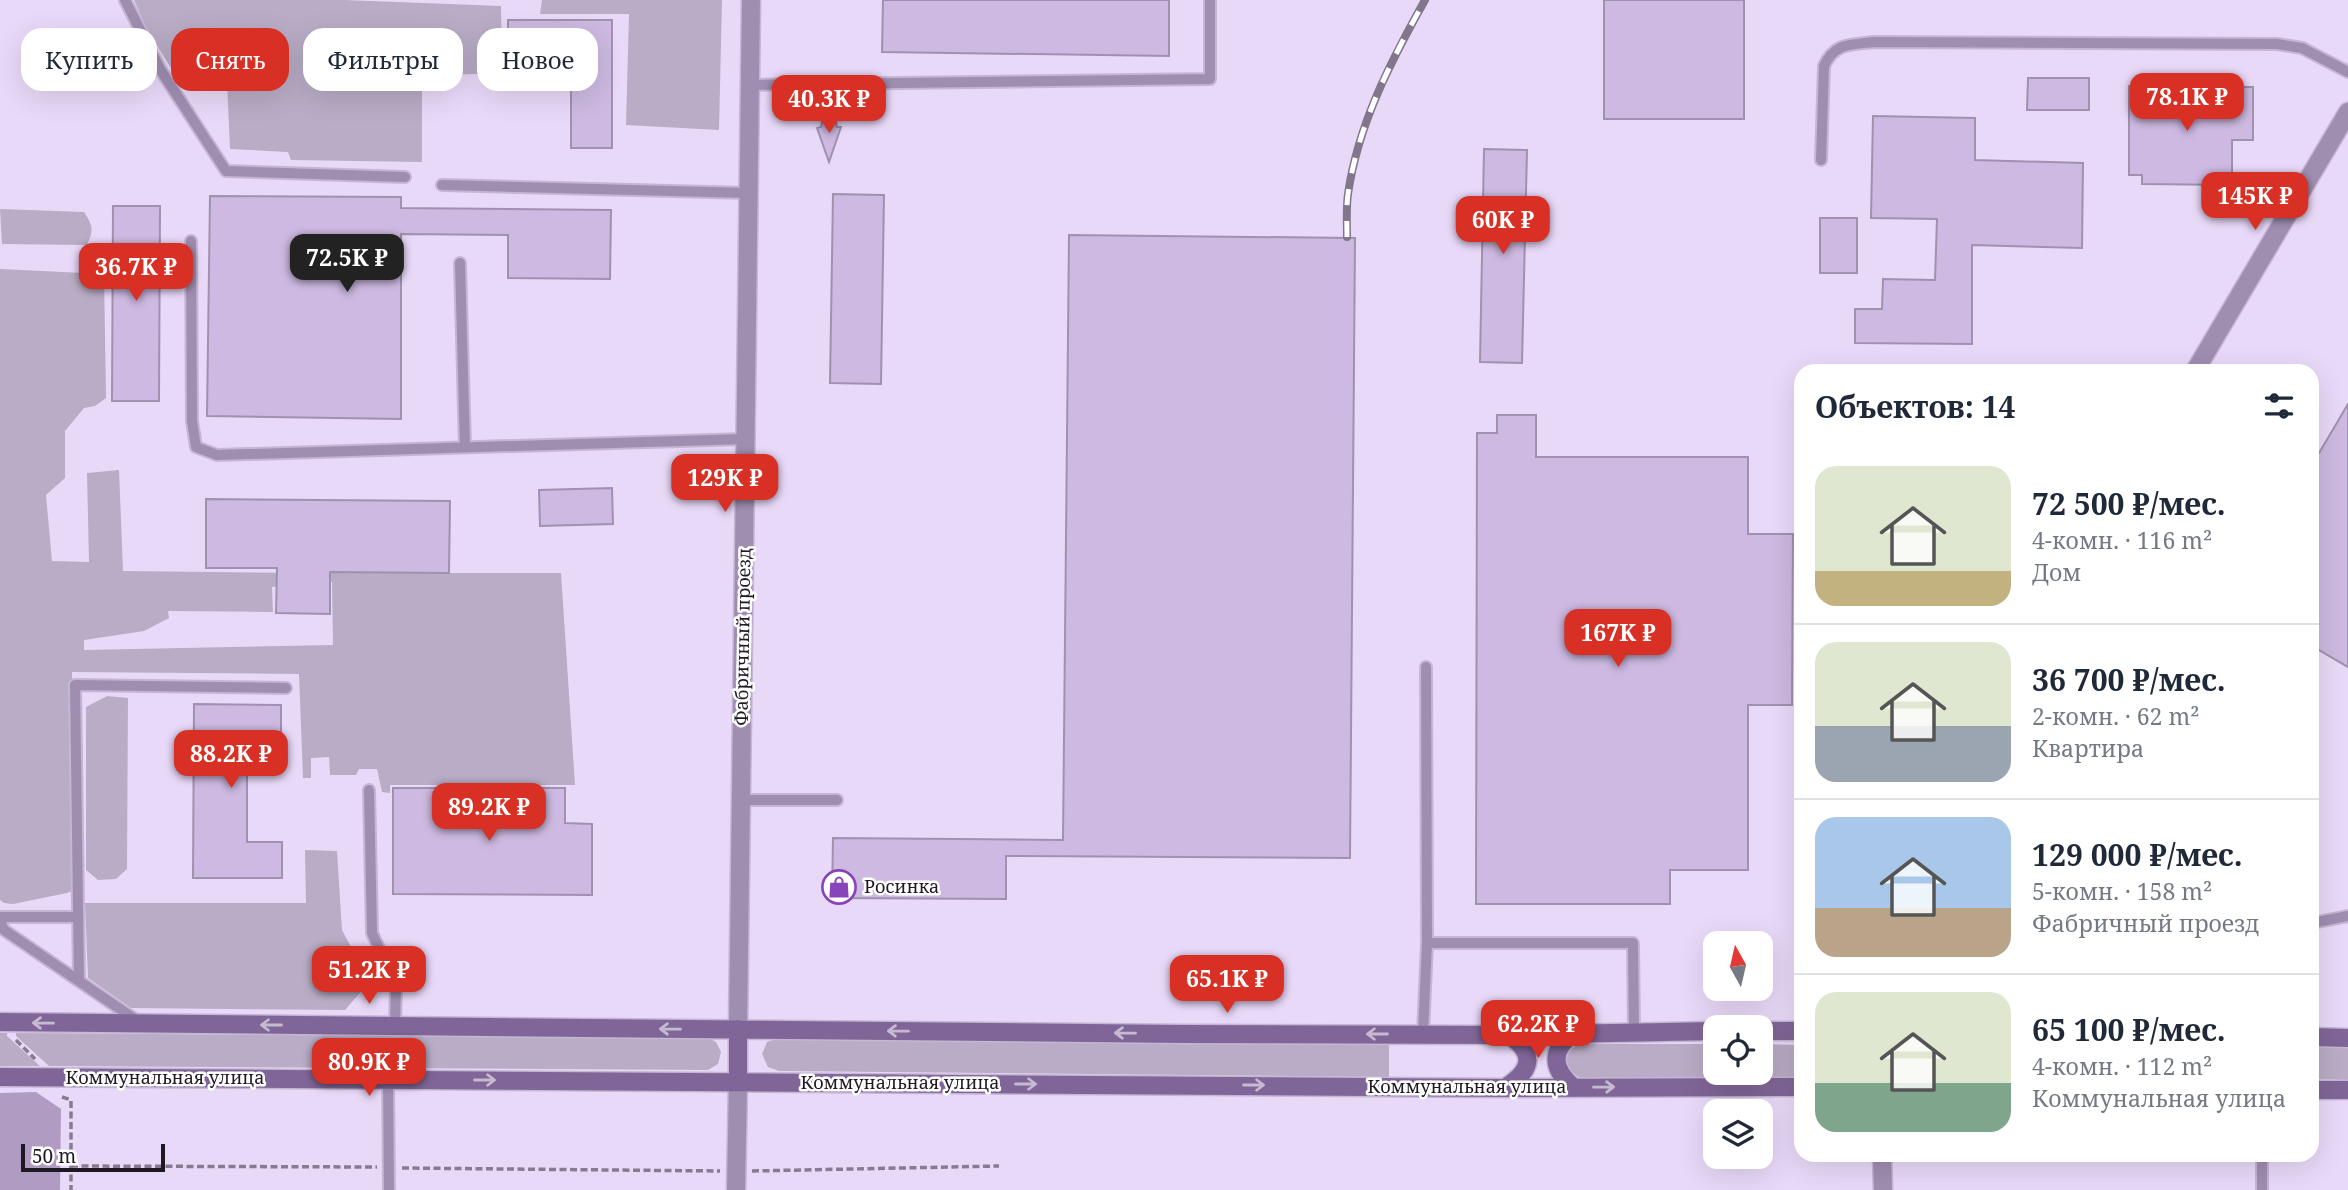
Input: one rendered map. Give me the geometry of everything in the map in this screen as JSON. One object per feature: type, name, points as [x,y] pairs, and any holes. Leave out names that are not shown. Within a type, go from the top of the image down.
[{"type":"main road","points":[[0,1022],[1509,1035],[1703,1031]]},
{"type":"main road","name":"Фабричный проезд","points":[[738,1029],[738,1082]]},
{"type":"main road","points":[[1773,1031],[1794,1030]]},
{"type":"main road","points":[[1573,1033],[1564,1040],[1557,1052],[1557,1068],[1561,1077],[1573,1087]]},
{"type":"main road","points":[[1505,1088],[1521,1077],[1527,1069],[1528,1059],[1521,1043],[1509,1035]]},
{"type":"main road","points":[[2319,1037],[2348,1038]]},
{"type":"main road","name":"Коммунальная улица","points":[[0,1077],[1505,1088],[1794,1087]]},
{"type":"main road","points":[[2319,1090],[2348,1090]]},
{"type":"street","name":"Фабричный проезд","points":[[738,1029],[751,0]]},
{"type":"street","points":[[2199,364],[2348,112]]},
{"type":"street","name":"Фабричный проезд","points":[[736,1190],[738,1082]]},
{"type":"street","points":[[1883,1190],[1884,1162]]},
{"type":"lane","points":[[125,0],[160,69],[226,171],[405,177]]},
{"type":"lane","points":[[750,85],[1210,79],[1210,0]]},
{"type":"lane","points":[[1821,160],[1824,66],[1829,55],[1840,47],[1874,42],[2277,44],[2302,48],[2348,72]]},
{"type":"lane","points":[[442,185],[748,193]]},
{"type":"lane","points":[[191,241],[192,421],[196,447],[217,455],[745,439]]},
{"type":"lane","points":[[460,263],[465,447]]},
{"type":"lane","points":[[1423,1034],[1427,943],[1426,667]]},
{"type":"lane","points":[[79,980],[75,685],[286,688]]},
{"type":"lane","points":[[369,790],[372,933],[396,985],[395,1026]]},
{"type":"lane","points":[[741,800],[837,800]]},
{"type":"lane","points":[[2319,922],[2348,916]]},
{"type":"lane","points":[[1,922],[78,917]]},
{"type":"lane","points":[[1,922],[142,1024]]},
{"type":"lane","points":[[1427,943],[1633,943],[1634,1032]]},
{"type":"lane","points":[[388,1079],[389,1190]]},
{"type":"lane","points":[[2262,1162],[2262,1190]]},
{"type":"path","points":[[71,1190],[71,1166],[737,1171],[999,1166]]},
{"type":"shaded area","points":[[134,0],[344,0],[501,6],[501,28],[477,28],[477,74],[463,74],[463,28],[303,28],[303,91],[422,91],[422,162],[291,160],[288,152],[230,149],[227,91],[289,91],[289,28],[171,28],[171,68],[157,46],[157,28],[146,28]]},
{"type":"shaded area","points":[[542,0],[722,0],[719,130],[626,125],[629,14],[540,14]]},
{"type":"shaded area","points":[[0,209],[84,212],[92,232],[87,245],[2,244]]},
{"type":"shaded area","points":[[0,269],[104,274],[106,398],[95,406],[84,408],[65,431],[65,478],[46,495],[52,561],[89,562],[87,473],[119,470],[123,571],[295,573],[295,585],[272,587],[273,612],[168,611],[169,618],[144,631],[84,640],[84,650],[333,645],[332,582],[318,580],[319,573],[561,573],[575,785],[390,785],[390,793],[382,792],[377,769],[359,769],[356,775],[330,775],[329,757],[311,758],[311,778],[303,778],[299,674],[72,672],[74,890],[13,904],[0,900]]},
{"type":"shaded area","points":[[107,696],[128,698],[127,869],[116,879],[98,880],[86,870],[86,707]]},
{"type":"shaded area","points":[[305,850],[337,851],[342,930],[365,973],[365,987],[345,1010],[131,1008],[88,978],[85,903],[306,903]]},
{"type":"shaded area","points":[[0,1033],[7,1033],[7,1036],[40,1066],[0,1066]]},
{"type":"shaded area","points":[[16,1033],[709,1038],[716,1042],[721,1052],[718,1064],[708,1070],[49,1066],[16,1036]]},
{"type":"shaded area","points":[[779,1038],[1389,1044],[1389,1077],[779,1071],[768,1067],[762,1054],[767,1042]]},
{"type":"shaded area","points":[[1581,1044],[1703,1044],[1703,1079],[1580,1078],[1569,1071],[1567,1058],[1570,1051]]},
{"type":"shaded area","points":[[1773,1044],[1794,1045],[1794,1079],[1773,1079]]},
{"type":"shaded area","points":[[2319,1046],[2348,1046],[2348,1080],[2319,1079]]},
{"type":"shaded area","points":[[36,1092],[61,1109],[60,1190],[0,1190],[0,1093]]},
{"type":"building","points":[[883,0],[1169,0],[1169,56],[882,52]]},
{"type":"building","points":[[1604,0],[1744,0],[1744,119],[1604,119]]},
{"type":"building","points":[[508,20],[612,20],[612,148],[571,148],[571,91],[598,91],[598,28],[508,28]]},
{"type":"building","points":[[2028,78],[2089,78],[2089,110],[2027,110]]},
{"type":"building","points":[[2129,86],[2253,87],[2253,140],[2232,140],[2232,185],[2142,184],[2142,175],[2129,175]]},
{"type":"building","points":[[1873,116],[1975,118],[1975,160],[2083,163],[2082,248],[1972,245],[1972,344],[1855,343],[1855,309],[1882,309],[1883,279],[1935,280],[1937,219],[1871,218]]},
{"type":"building","points":[[823,118],[835,119],[837,127],[841,127],[829,162],[817,128],[821,127]]},
{"type":"building","points":[[1484,149],[1527,150],[1522,363],[1480,362]]},
{"type":"building","points":[[833,194],[884,195],[881,384],[830,383]]},
{"type":"building","points":[[210,196],[401,197],[401,208],[611,210],[610,279],[508,278],[508,235],[401,234],[401,419],[207,416]]},
{"type":"building","points":[[113,206],[160,206],[159,401],[112,401]]},
{"type":"building","points":[[1820,218],[1857,218],[1857,273],[1820,273]]},
{"type":"building","points":[[1069,235],[1355,238],[1350,858],[1006,856],[1006,899],[832,898],[833,838],[1063,840]]},
{"type":"building","points":[[2348,404],[2348,667],[2319,650],[2319,453]]},
{"type":"building","points":[[1497,415],[1536,415],[1536,457],[1748,457],[1748,534],[1793,534],[1792,705],[1748,705],[1748,870],[1670,870],[1670,904],[1476,904],[1477,433],[1497,433]]},
{"type":"building","points":[[612,488],[613,524],[540,526],[539,490]]},
{"type":"building","points":[[206,499],[450,501],[449,573],[330,572],[330,614],[276,613],[277,568],[206,568]]},
{"type":"building","points":[[194,704],[281,705],[281,755],[247,754],[247,842],[282,842],[282,878],[193,878]]},
{"type":"building","points":[[393,788],[565,788],[565,823],[592,824],[592,895],[393,894]]},
{"type":"railway","points":[[1347,237],[1348,194],[1359,143],[1388,70],[1425,0]]},
{"type":"place","name":"Росинка","points":[[839,887]]}]
